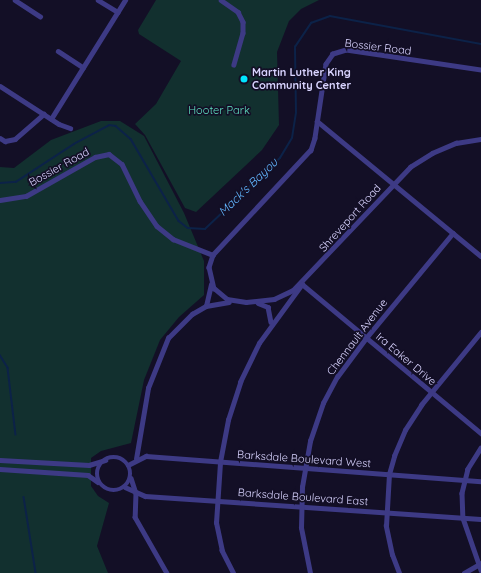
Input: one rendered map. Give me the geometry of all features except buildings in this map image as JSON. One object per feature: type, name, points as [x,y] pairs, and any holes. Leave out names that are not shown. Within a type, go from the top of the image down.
[{"type":"street","points":[[15,0],[40,16]]},
{"type":"street","points":[[98,0],[118,12]]},
{"type":"street","points":[[51,119],[125,0]]},
{"type":"street","points":[[221,0],[238,12],[243,22],[243,33],[234,65]]},
{"type":"street","name":"Bossier Road","points":[[0,200],[26,196],[95,157],[109,154],[122,164],[140,201],[157,226],[173,239],[213,255],[304,159],[312,146],[326,64],[331,56],[341,50],[481,70]]},
{"type":"street","points":[[58,51],[83,67]]},
{"type":"street","points":[[0,86],[51,119],[70,128]]},
{"type":"street","points":[[0,138],[5,141],[15,139],[44,114]]},
{"type":"street","points":[[317,121],[481,256]]},
{"type":"street","name":"Shreveport Road","points":[[136,459],[143,410],[159,357],[180,324],[206,306],[232,301],[252,302],[278,297],[302,284],[410,167],[432,153],[456,143],[481,139]]},
{"type":"street","name":"Chennault Avenue","points":[[310,573],[302,528],[304,468],[310,441],[323,403],[337,377],[366,338],[453,233]]},
{"type":"street","points":[[206,306],[212,289],[209,267],[213,255]]},
{"type":"street","name":"Shreveport Road","points":[[211,281],[219,294],[232,301]]},
{"type":"street","points":[[233,573],[222,551],[216,531],[216,500],[220,462],[228,420],[240,382],[271,324],[302,284]]},
{"type":"street","name":"Ira Eaker Drive","points":[[302,284],[481,433]]},
{"type":"street","points":[[252,302],[268,307],[271,314],[271,324]]},
{"type":"street","points":[[399,573],[389,544],[387,512],[389,474],[405,430],[431,392],[481,332]]},
{"type":"street","points":[[481,448],[465,480],[463,518],[481,570]]},
{"type":"street","name":"Barksdale Boulevard West","points":[[136,459],[146,456],[481,481]]},
{"type":"street","points":[[0,460],[89,465],[105,460],[120,458],[128,465],[136,493],[135,517],[167,573]]},
{"type":"street","points":[[128,465],[136,459]]},
{"type":"street","points":[[101,485],[97,472],[105,460]]},
{"type":"street","points":[[0,469],[88,475],[110,491],[125,487],[131,478]]},
{"type":"street","name":"Barksdale Boulevard East","points":[[125,487],[136,493],[481,519]]},
{"type":"street","points":[[464,573],[479,564]]},
{"type":"green space","name":"Hooter Park","points":[[156,0],[319,0],[301,9],[289,21],[277,52],[279,125],[262,150],[196,212],[185,208],[145,135],[135,124],[156,104],[181,61],[139,34],[138,30]]},
{"type":"green space","points":[[101,121],[120,121],[144,136],[184,213],[204,261],[204,295],[179,317],[160,340],[144,380],[131,443],[101,451],[91,458],[91,486],[98,496],[109,503],[97,546],[108,573],[0,573],[0,167],[14,168],[51,140]]},
{"type":"waterway","name":"Mack's Bayou","points":[[0,183],[16,182],[74,144],[109,125],[116,126],[131,139],[179,221],[188,228],[205,229],[280,158],[292,138],[296,113],[295,47],[311,23],[330,16],[481,44]]},
{"type":"waterway","name":"Mack's Bayou","points":[[0,355],[8,368],[16,435]]},
{"type":"waterway","name":"Mack's Bayou","points":[[24,497],[36,573]]},
{"type":"place","name":"Martin Luther King Community Center","points":[[244,79]]}]
